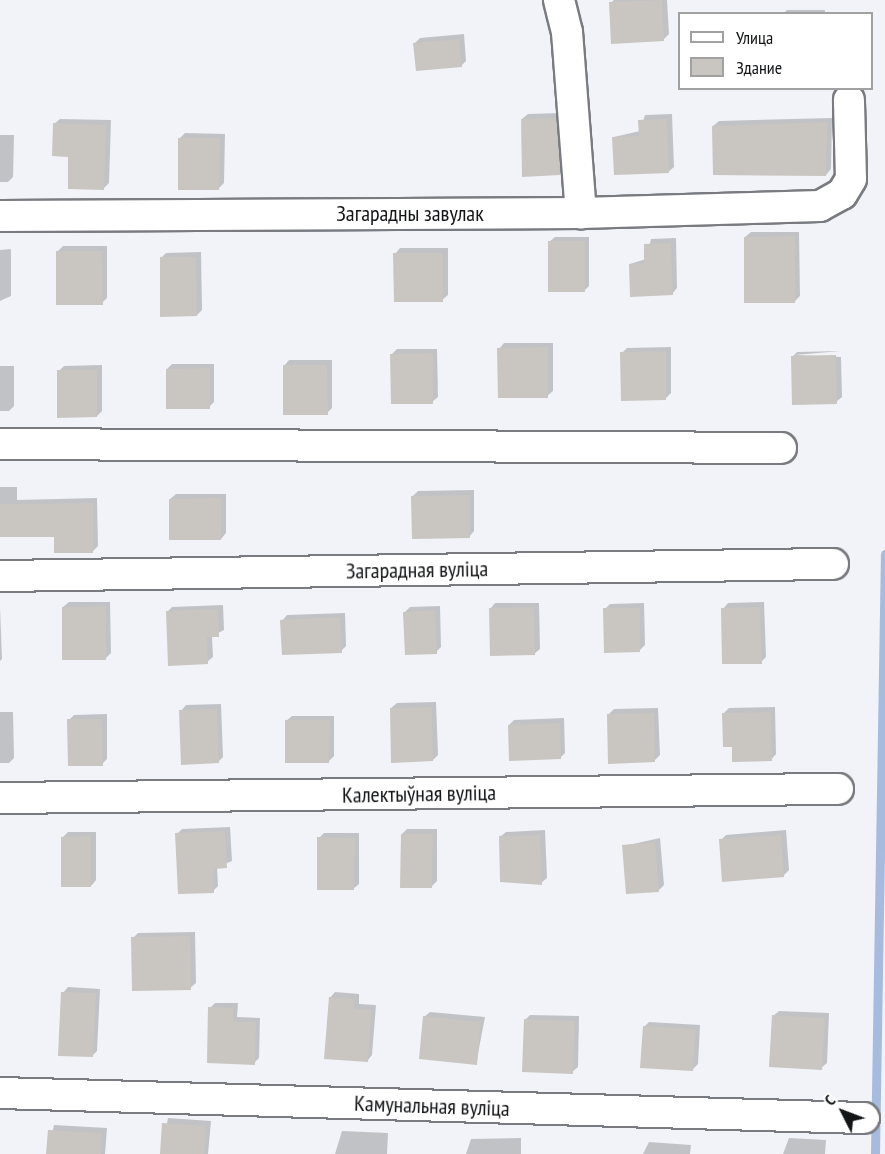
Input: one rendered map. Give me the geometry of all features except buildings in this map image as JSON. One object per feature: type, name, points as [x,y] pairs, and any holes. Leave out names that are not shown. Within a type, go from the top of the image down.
[{"type":"street","points":[[559,0],[567,32],[581,213]]},
{"type":"street","name":"Загарадны завулак","points":[[0,216],[581,213],[820,206],[842,194],[851,179],[849,100]]},
{"type":"street","points":[[0,444],[781,448]]},
{"type":"street","name":"Загарадная вуліца","points":[[0,576],[833,564]]},
{"type":"street","name":"Калектыўная вуліца","points":[[0,798],[838,789]]},
{"type":"street","name":"Камунальная вуліца","points":[[0,1093],[864,1118]]},
{"type":"waterway","points":[[875,1154],[885,554]]}]
